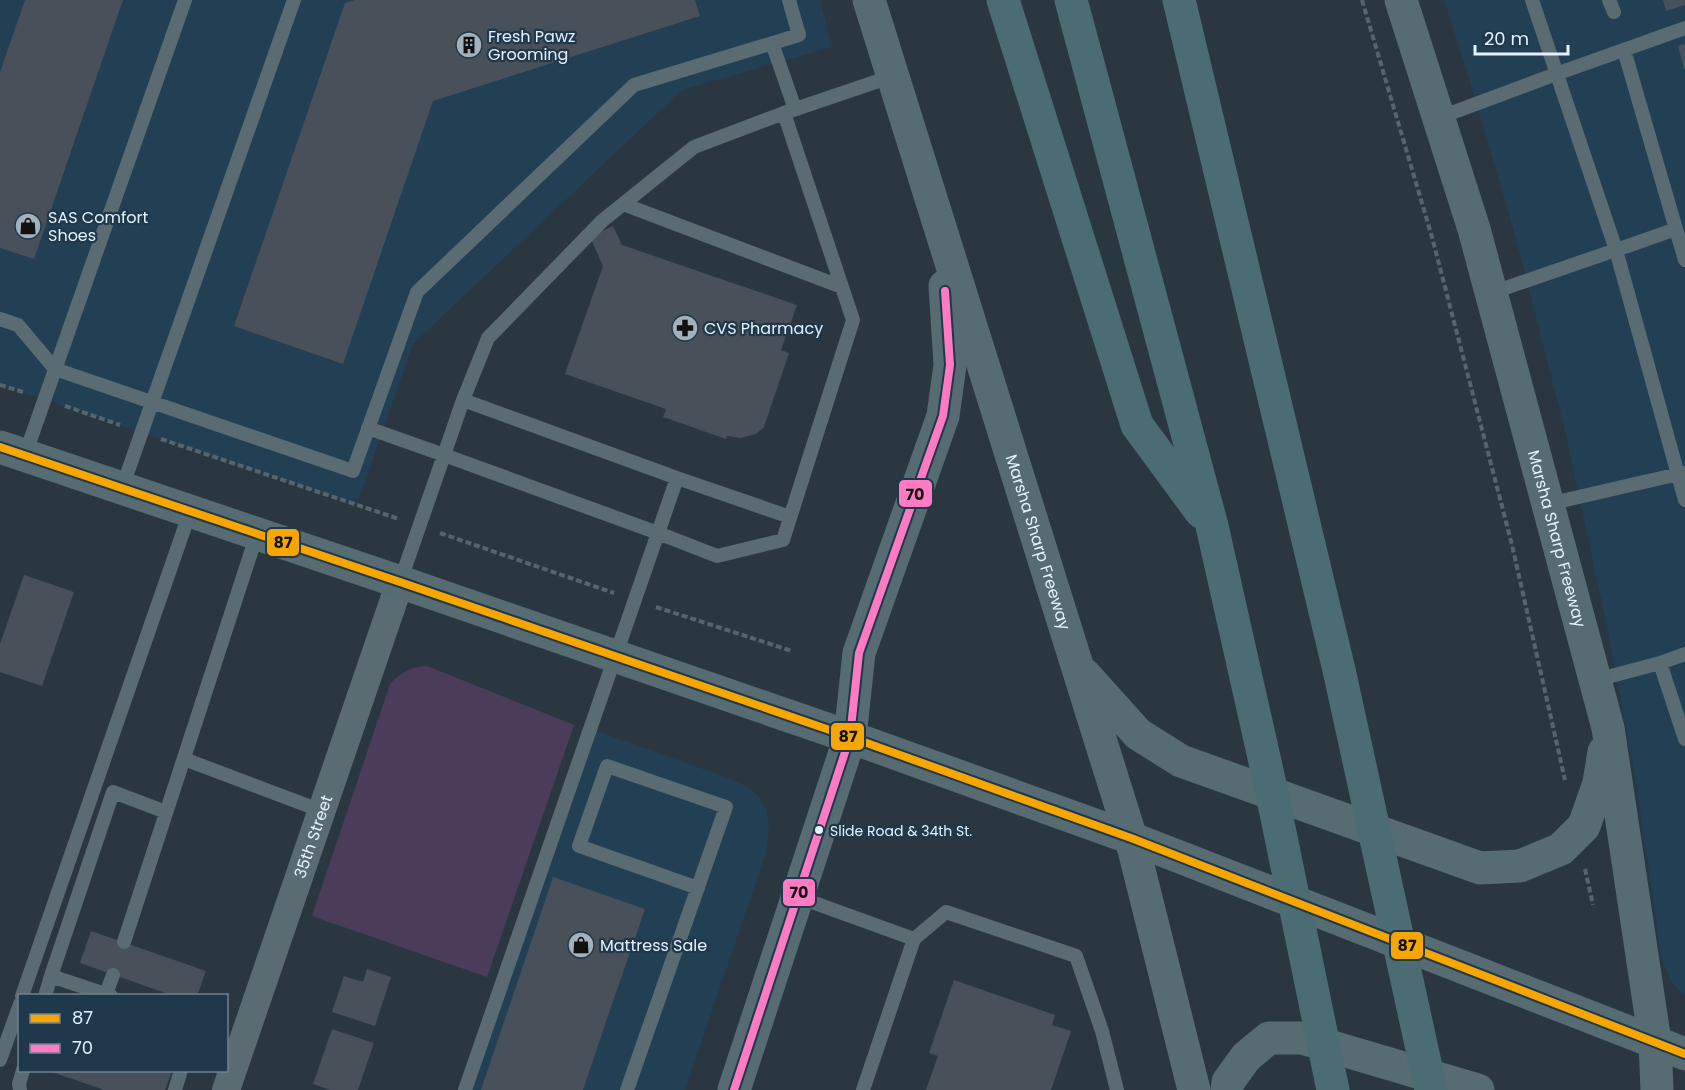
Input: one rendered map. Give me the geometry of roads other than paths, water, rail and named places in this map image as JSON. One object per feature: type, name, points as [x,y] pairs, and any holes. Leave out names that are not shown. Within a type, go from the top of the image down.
[{"type":"highway","points":[[1004,0],[1137,425],[1212,526]]},
{"type":"highway","points":[[1071,0],[1212,526],[1270,784],[1333,1090]]},
{"type":"highway","points":[[1179,0],[1339,670],[1431,1090]]},
{"type":"main road","name":"Marsha Sharp Freeway","points":[[869,0],[1131,838],[1194,1090]]},
{"type":"main road","name":"Marsha Sharp Freeway","points":[[1401,0],[1474,229],[1608,728],[1655,1042],[1657,1090]]},
{"type":"main road","points":[[734,1090],[850,737],[859,653],[943,416],[950,365],[940,228]]},
{"type":"main road","points":[[13,451],[850,737],[1131,838],[1685,1054]]},
{"type":"main road","points":[[1077,667],[1138,734],[1181,761],[1480,868],[1520,866],[1561,849],[1584,826],[1599,783],[1608,728]]},
{"type":"main road","points":[[1227,1090],[1228,1082],[1246,1057],[1269,1038],[1302,1038],[1478,1090]]},
{"type":"street","name":"35th Street","points":[[228,1075],[400,582]]},
{"type":"lane","points":[[13,451],[55,369],[185,0]]},
{"type":"lane","points":[[122,488],[294,0]]},
{"type":"lane","points":[[0,319],[18,325],[55,369],[353,471],[417,292],[634,85],[799,35],[789,0]]},
{"type":"lane","points":[[1532,0],[1616,250],[1681,473],[1685,501]]},
{"type":"lane","points":[[1438,118],[1685,28]]},
{"type":"lane","points":[[368,428],[717,556],[783,540],[853,320],[790,111],[772,43]]},
{"type":"lane","points":[[1624,50],[1685,260]]},
{"type":"lane","points":[[400,582],[463,400],[488,338],[602,221],[694,147],[893,76]]},
{"type":"lane","points":[[623,204],[842,287]]},
{"type":"lane","points":[[1491,293],[1676,229]]},
{"type":"lane","points":[[463,400],[790,517]]},
{"type":"lane","points":[[1548,504],[1681,473]]},
{"type":"lane","points":[[465,1090],[677,478]]},
{"type":"lane","points":[[23,994],[190,512]]},
{"type":"lane","points":[[124,942],[257,534]]},
{"type":"lane","points":[[1596,680],[1685,654]]},
{"type":"lane","points":[[1660,663],[1684,731]]},
{"type":"lane","points":[[184,759],[322,810]]},
{"type":"lane","points":[[627,1090],[698,888],[726,807],[607,766],[579,846],[698,888]]},
{"type":"lane","points":[[46,994],[113,792],[166,812]]},
{"type":"lane","points":[[798,897],[914,939]]},
{"type":"lane","points":[[863,1090],[914,939],[946,912],[1076,956],[1102,1031],[1117,1090]]},
{"type":"lane","points":[[109,994],[113,975]]},
{"type":"lane","points":[[51,976],[106,994]]},
{"type":"lane","points":[[0,1060],[18,1010]]},
{"type":"lane","points":[[20,1090],[19,1084],[23,1072]]},
{"type":"lane","points":[[175,1090],[182,1072]]},
{"type":"place","name":"Fresh Pawz Grooming","points":[[469,45]]},
{"type":"place","name":"SAS Comfort Shoes","points":[[28,226]]},
{"type":"place","name":"CVS Pharmacy","points":[[685,328]]},
{"type":"place","name":"Slide Road & 34th St.","points":[[819,830]]},
{"type":"place","name":"Mattress Sale","points":[[581,945]]}]
